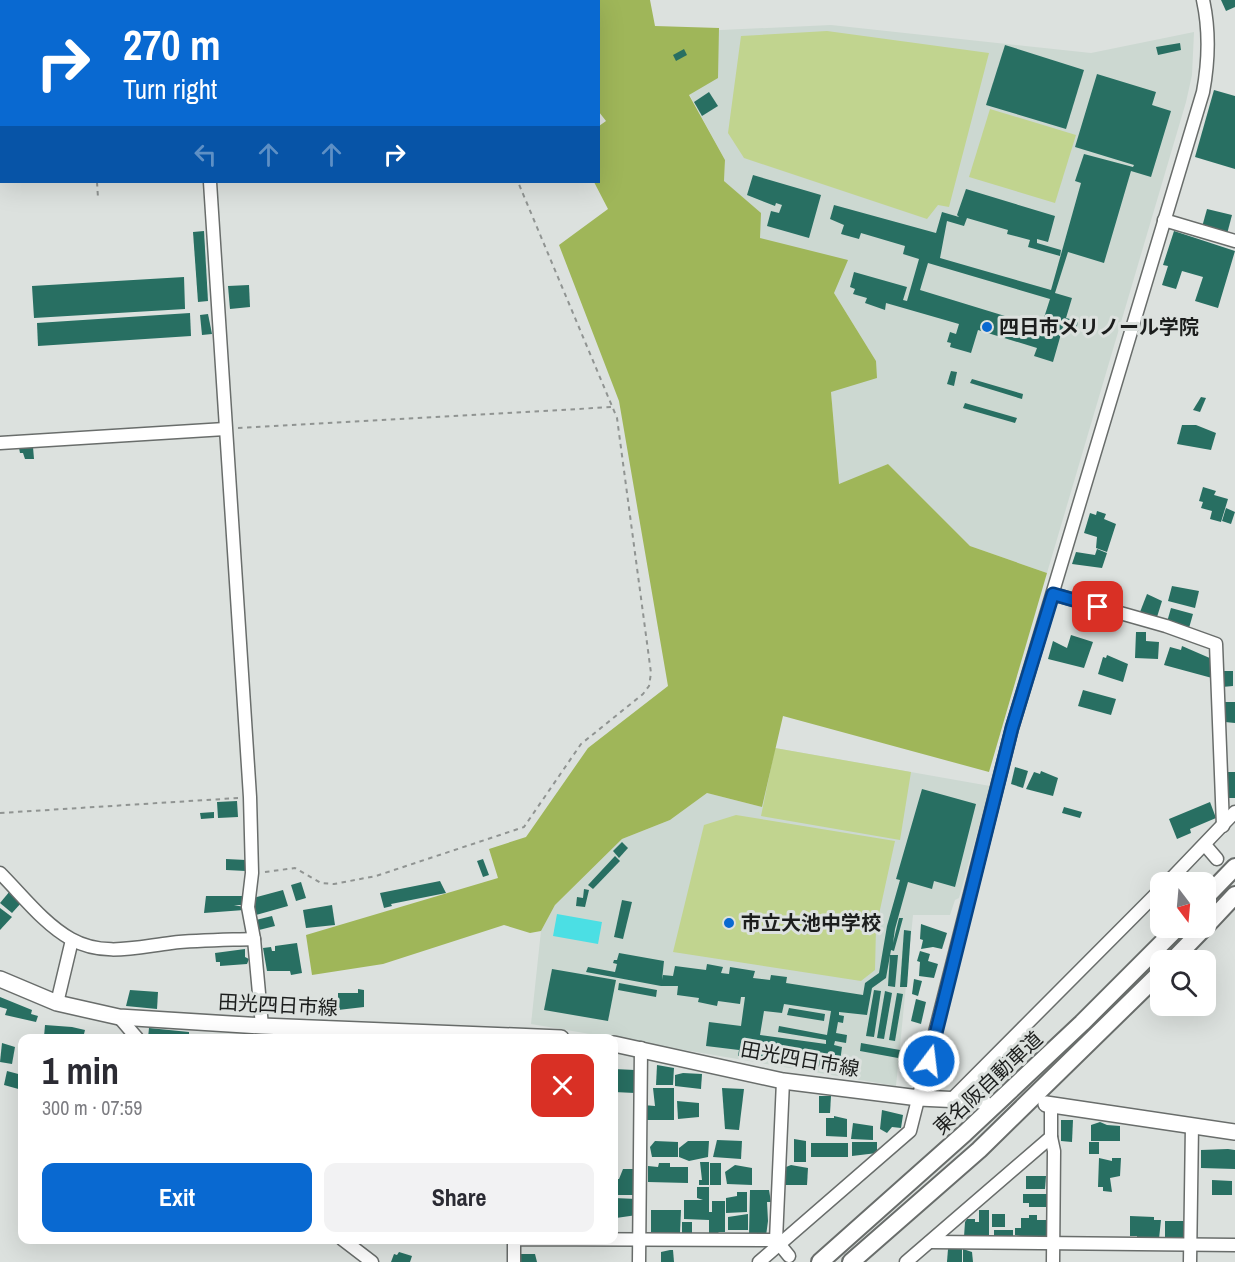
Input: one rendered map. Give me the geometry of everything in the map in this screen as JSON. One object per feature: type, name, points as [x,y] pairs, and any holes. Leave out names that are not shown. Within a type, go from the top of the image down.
[{"type":"highway","points":[[1216,887],[1235,867]]},
{"type":"highway","points":[[1216,915],[1235,896]]},
{"type":"highway","name":"東名阪自動車道","points":[[820,1262],[965,1133],[1082,1023],[1167,938]]},
{"type":"highway","points":[[1182,950],[1194,938]]},
{"type":"highway","name":"東名阪自動車道","points":[[850,1262],[979,1150],[1150,983]]},
{"type":"main road","name":"田光四日市線","points":[[0,979],[57,1003],[119,1017],[262,1026],[461,1034]]},
{"type":"main road","name":"田光四日市線","points":[[618,1045],[783,1081],[919,1098],[983,1101]]},
{"type":"main road","points":[[1049,1104],[1235,1132]]},
{"type":"street","points":[[759,1262],[778,1243],[910,1131],[1012,728],[1203,92],[1209,60],[1209,26],[1203,0]]},
{"type":"street","points":[[210,183],[250,797],[252,873],[248,907],[254,939],[262,1026]]},
{"type":"street","points":[[1164,219],[1235,241]]},
{"type":"street","points":[[0,443],[225,429]]},
{"type":"street","points":[[1053,594],[1166,626],[1216,644],[1222,826]]},
{"type":"street","points":[[1178,872],[1235,812]]},
{"type":"street","points":[[1204,845],[1217,859]]},
{"type":"street","points":[[0,873],[57,929],[72,940],[96,948],[121,951],[169,943],[254,939]]},
{"type":"street","points":[[952,1099],[1150,900]]},
{"type":"street","points":[[57,1003],[72,940]]},
{"type":"street","points":[[119,1017],[134,1034]]},
{"type":"street","points":[[639,1262],[641,1048]]},
{"type":"street","points":[[783,1081],[778,1243],[789,1256]]},
{"type":"street","points":[[1049,1104],[1054,1151],[1053,1262]]},
{"type":"street","points":[[1190,1262],[1192,1125]]},
{"type":"street","points":[[906,1262],[917,1257],[930,1242],[1051,1137]]},
{"type":"street","points":[[618,1240],[778,1243]]},
{"type":"street","points":[[930,1242],[1235,1245]]},
{"type":"street","points":[[349,1244],[372,1262]]},
{"type":"street","points":[[514,1244],[514,1262]]},
{"type":"path","points":[[97,183],[98,198]]},
{"type":"path","points":[[252,873],[295,868],[321,883],[344,882],[376,876],[524,827],[581,744],[643,694],[649,686],[651,674],[618,418],[518,183]]},
{"type":"path","points":[[225,429],[613,407]]},
{"type":"path","points":[[0,813],[250,797]]},
{"type":"shaded area","name":"四日市メリノール学院","points":[[831,25],[1091,53],[1194,32],[1192,75],[1186,102],[1047,573],[970,546],[888,464],[839,485],[831,392],[876,361],[834,293],[760,238],[760,213],[724,181],[725,160],[656,33]]},
{"type":"shaded area","name":"市立大池中学校","points":[[775,748],[990,786],[959,898],[955,900],[950,915],[913,915],[896,1086],[618,1039],[618,1034],[590,1034],[531,1024],[541,931],[555,905],[622,839],[670,820],[707,793],[762,807]]},
{"type":"green space","points":[[600,0],[650,0],[655,26],[719,28],[718,78],[689,95],[725,160],[724,181],[761,213],[760,238],[848,260],[834,293],[876,361],[877,378],[831,392],[839,484],[888,464],[970,546],[1047,573],[989,772],[783,716],[762,807],[707,793],[670,820],[622,839],[555,905],[541,931],[530,933],[504,925],[383,964],[312,975],[306,935],[498,878],[489,849],[526,837],[588,748],[668,686],[619,401],[559,245],[608,209],[595,183],[600,183],[600,125],[606,121],[600,113]]},
{"type":"green space","points":[[827,31],[989,53],[949,207],[938,205],[927,219],[744,158],[728,133],[741,36]]},
{"type":"green space","points":[[990,109],[1076,135],[1055,203],[969,177]]},
{"type":"green space","points":[[775,748],[911,772],[900,840],[761,816]]},
{"type":"green space","points":[[736,815],[895,841],[876,928],[875,970],[861,981],[673,952],[704,825]]},
{"type":"water","points":[[557,914],[602,922],[598,944],[553,936]]},
{"type":"building","points":[[1221,0],[1235,0],[1235,7],[1226,11]]},
{"type":"building","points":[[1180,43],[1181,50],[1158,55],[1156,47]]},
{"type":"building","points":[[1005,45],[1084,70],[1066,129],[986,105]]},
{"type":"building","points":[[684,49],[687,55],[676,61],[673,55]]},
{"type":"building","points":[[1097,74],[1156,92],[1152,105],[1171,111],[1151,177],[1131,171],[1104,263],[1068,252],[1055,293],[1072,298],[1066,318],[1078,321],[1076,331],[1063,327],[1053,362],[1034,356],[1037,348],[978,330],[971,353],[950,347],[951,343],[947,342],[950,332],[956,334],[959,324],[886,303],[885,310],[865,303],[867,298],[853,294],[855,289],[850,287],[854,272],[907,287],[903,300],[907,301],[919,259],[903,254],[905,246],[861,233],[859,239],[841,234],[844,225],[830,219],[834,205],[936,233],[942,212],[959,217],[957,215],[966,189],[1055,216],[1048,242],[1037,239],[1037,243],[1061,250],[1060,256],[1028,247],[1030,240],[1007,234],[1008,230],[967,218],[964,226],[947,221],[940,258],[1051,290],[1081,183],[1075,181],[1084,154],[1133,167],[1134,165],[1075,147]],"holes":[[[928,263],[1050,299],[1041,327],[920,290]]]},
{"type":"building","points":[[1214,90],[1235,96],[1235,169],[1195,157]]},
{"type":"building","points":[[709,92],[718,106],[702,116],[694,102]]},
{"type":"building","points":[[753,175],[821,195],[809,238],[767,226],[771,211],[779,213],[782,205],[776,203],[775,206],[747,195]]},
{"type":"building","points":[[1207,209],[1232,215],[1227,234],[1202,227]]},
{"type":"building","points":[[204,231],[208,301],[198,302],[193,232]]},
{"type":"building","points":[[1174,231],[1235,251],[1218,308],[1195,301],[1203,277],[1182,271],[1176,289],[1162,285],[1168,266],[1163,265]]},
{"type":"building","points":[[184,277],[185,309],[34,318],[32,286]]},
{"type":"building","points":[[249,285],[250,307],[230,309],[228,286]]},
{"type":"building","points":[[190,313],[191,336],[38,346],[37,323]]},
{"type":"building","points":[[208,314],[212,334],[202,335],[200,315]]},
{"type":"building","points":[[951,371],[957,372],[954,386],[947,384]]},
{"type":"building","points":[[972,379],[1023,394],[1022,399],[970,383]]},
{"type":"building","points":[[1201,397],[1206,398],[1200,412],[1193,410]]},
{"type":"building","points":[[965,403],[1017,418],[1015,423],[963,408]]},
{"type":"building","points":[[1182,425],[1196,425],[1216,433],[1211,450],[1177,444]]},
{"type":"building","points":[[33,447],[34,459],[25,459],[19,448]]},
{"type":"building","points":[[1203,487],[1216,491],[1214,495],[1228,499],[1221,522],[1210,519],[1212,511],[1201,508],[1203,502],[1199,501]]},
{"type":"building","points":[[1226,508],[1235,512],[1231,524],[1222,521]]},
{"type":"building","points":[[1097,511],[1106,514],[1104,519],[1116,524],[1107,552],[1096,548],[1097,537],[1084,533],[1090,513],[1096,515]]},
{"type":"building","points":[[1097,549],[1107,553],[1102,568],[1072,564],[1076,552],[1095,555]]},
{"type":"building","points":[[1172,586],[1199,591],[1195,608],[1168,601]]},
{"type":"building","points":[[1147,594],[1162,601],[1157,617],[1140,612]]},
{"type":"building","points":[[1171,608],[1193,614],[1189,628],[1167,622]]},
{"type":"building","points":[[1136,632],[1146,632],[1146,641],[1159,642],[1158,659],[1135,658]]},
{"type":"building","points":[[1071,635],[1093,642],[1084,668],[1048,659],[1053,641],[1067,648]]},
{"type":"building","points":[[1182,646],[1212,659],[1212,678],[1164,665],[1170,647],[1181,650]]},
{"type":"building","points":[[1107,655],[1128,664],[1123,682],[1098,674],[1103,657],[1106,658]]},
{"type":"building","points":[[1222,671],[1233,671],[1233,686],[1222,687]]},
{"type":"building","points":[[1083,690],[1116,699],[1111,715],[1078,706]]},
{"type":"building","points":[[1224,702],[1235,702],[1235,723],[1225,722]]},
{"type":"building","points":[[1015,767],[1028,771],[1023,788],[1011,784]]},
{"type":"building","points":[[1041,771],[1058,778],[1053,796],[1026,789],[1034,772],[1040,774]]},
{"type":"building","points":[[1226,772],[1235,772],[1235,798],[1225,798]]},
{"type":"building","points":[[922,789],[976,804],[955,887],[934,881],[932,889],[908,882],[895,929],[893,943],[899,918],[903,918],[894,951],[891,950],[886,978],[872,988],[867,1015],[839,1012],[839,1015],[844,1016],[843,1023],[838,1022],[836,1033],[847,1035],[846,1043],[835,1041],[834,1045],[842,1047],[839,1069],[738,1056],[739,1050],[706,1046],[709,1022],[741,1026],[745,997],[741,997],[740,1004],[718,1001],[717,1006],[698,1002],[699,998],[677,995],[678,986],[661,986],[586,972],[588,967],[615,972],[617,964],[613,963],[617,960],[619,953],[664,961],[662,980],[663,975],[673,976],[675,966],[706,970],[707,964],[723,967],[721,973],[729,974],[730,967],[755,971],[753,978],[770,980],[771,975],[787,977],[786,983],[863,995],[865,983],[879,973],[887,926],[900,880],[896,879]],"holes":[[[784,1004],[831,1011],[827,1035],[779,1026],[778,1032],[826,1040],[826,1044],[760,1035],[764,1011],[782,1013]]]},
{"type":"building","points":[[237,801],[238,817],[218,818],[217,802]]},
{"type":"building","points":[[1210,802],[1216,818],[1190,829],[1191,833],[1177,839],[1169,819]]},
{"type":"building","points":[[1064,807],[1082,812],[1080,818],[1062,813]]},
{"type":"building","points":[[214,812],[214,818],[201,819],[200,813]]},
{"type":"building","points":[[622,842],[628,848],[619,858],[613,851]]},
{"type":"building","points":[[615,856],[620,861],[593,889],[588,885]]},
{"type":"building","points":[[226,859],[246,860],[246,871],[226,870]]},
{"type":"building","points":[[483,859],[489,875],[483,877],[477,861]]},
{"type":"building","points":[[440,881],[446,893],[391,904],[392,906],[384,908],[380,893]]},
{"type":"building","points":[[301,882],[306,898],[296,901],[291,885]]},
{"type":"building","points":[[584,889],[589,890],[585,907],[576,906],[577,897],[583,898]]},
{"type":"building","points":[[283,890],[288,906],[256,915],[253,898]]},
{"type":"building","points":[[10,891],[22,902],[12,913],[0,903]]},
{"type":"building","points":[[206,896],[244,896],[244,905],[234,905],[244,907],[244,910],[204,913]]},
{"type":"building","points":[[622,900],[632,902],[623,939],[614,937]]},
{"type":"building","points":[[332,905],[335,925],[306,928],[303,910]]},
{"type":"building","points":[[0,908],[12,917],[0,930]]},
{"type":"building","points":[[272,916],[275,926],[259,930],[256,920]]},
{"type":"building","points":[[921,924],[947,933],[942,949],[933,947],[921,949],[923,940],[920,939]]},
{"type":"building","points":[[904,930],[911,931],[907,987],[900,987]]},
{"type":"building","points":[[297,943],[302,973],[291,975],[290,971],[267,971],[263,948],[271,947],[272,951],[275,951],[275,946]]},
{"type":"building","points":[[245,949],[245,957],[249,959],[247,964],[220,966],[220,962],[216,962],[215,953]]},
{"type":"building","points":[[920,951],[930,954],[928,961],[938,964],[934,978],[919,976],[920,962],[917,961]]},
{"type":"building","points":[[890,955],[898,955],[895,987],[888,986]]},
{"type":"building","points":[[552,969],[616,980],[608,1021],[544,1010]]},
{"type":"building","points":[[914,979],[922,981],[918,996],[912,994]]},
{"type":"building","points":[[619,983],[657,990],[656,997],[618,990]]},
{"type":"building","points":[[358,989],[364,990],[364,1007],[338,1010],[338,993],[358,993]]},
{"type":"building","points":[[130,990],[158,992],[157,1009],[126,1006]]},
{"type":"building","points":[[874,990],[881,991],[874,1037],[866,1036]]},
{"type":"building","points":[[885,991],[892,993],[884,1039],[877,1038]]},
{"type":"building","points":[[897,993],[903,994],[895,1041],[889,1040]]},
{"type":"building","points":[[0,997],[32,1010],[31,1014],[38,1016],[36,1022],[5,1015],[7,1009],[0,1007]]},
{"type":"building","points":[[916,999],[926,1002],[921,1024],[911,1021]]},
{"type":"building","points":[[789,1008],[825,1014],[824,1021],[787,1015]]},
{"type":"building","points":[[45,1025],[85,1030],[84,1034],[44,1034]]},
{"type":"building","points":[[149,1028],[189,1032],[189,1034],[148,1034]]},
{"type":"building","points":[[2,1043],[15,1047],[12,1064],[0,1062]]},
{"type":"building","points":[[861,1043],[900,1050],[898,1058],[860,1051]]},
{"type":"building","points":[[657,1065],[674,1068],[673,1085],[656,1085]]},
{"type":"building","points":[[618,1069],[635,1070],[635,1093],[618,1092]]},
{"type":"building","points":[[7,1071],[18,1074],[18,1089],[4,1085]]},
{"type":"building","points":[[702,1074],[701,1089],[675,1086],[675,1075]]},
{"type":"building","points":[[653,1088],[674,1088],[674,1120],[643,1120],[643,1105],[655,1106]]},
{"type":"building","points":[[722,1088],[744,1089],[739,1130],[725,1129]]},
{"type":"building","points":[[819,1096],[831,1096],[830,1113],[819,1113]]},
{"type":"building","points":[[677,1101],[699,1103],[699,1117],[678,1119]]},
{"type":"building","points":[[882,1110],[903,1115],[901,1128],[892,1127],[887,1133],[880,1129]]},
{"type":"building","points":[[834,1116],[847,1119],[847,1137],[826,1136],[826,1118],[834,1118]]},
{"type":"building","points":[[1061,1120],[1073,1120],[1072,1142],[1061,1141]]},
{"type":"building","points":[[1100,1122],[1120,1126],[1120,1141],[1091,1141],[1091,1125]]},
{"type":"building","points":[[853,1123],[873,1126],[873,1140],[851,1139]]},
{"type":"building","points":[[794,1139],[806,1141],[806,1162],[794,1162]]},
{"type":"building","points":[[717,1140],[742,1141],[741,1159],[713,1157]]},
{"type":"building","points":[[655,1141],[678,1142],[678,1157],[652,1157],[650,1147]]},
{"type":"building","points":[[688,1141],[709,1141],[708,1157],[689,1161],[679,1157],[679,1148]]},
{"type":"building","points":[[852,1142],[877,1142],[877,1153],[852,1156]]},
{"type":"building","points":[[1089,1142],[1099,1142],[1099,1154],[1089,1154]]},
{"type":"building","points":[[811,1143],[848,1143],[848,1157],[811,1157]]},
{"type":"building","points":[[1201,1150],[1235,1150],[1235,1169],[1201,1168]]},
{"type":"building","points":[[1099,1158],[1112,1161],[1112,1158],[1121,1158],[1120,1176],[1110,1178],[1112,1192],[1103,1191],[1103,1187],[1098,1187]]},
{"type":"building","points":[[700,1162],[709,1162],[709,1185],[699,1185],[699,1180],[702,1180]]},
{"type":"building","points":[[659,1163],[670,1163],[670,1167],[688,1167],[688,1183],[648,1182],[648,1166],[658,1167]]},
{"type":"building","points":[[710,1163],[721,1163],[721,1185],[710,1185]]},
{"type":"building","points":[[735,1165],[752,1168],[752,1185],[727,1184],[725,1172]]},
{"type":"building","points":[[791,1165],[808,1168],[807,1185],[785,1185],[786,1167]]},
{"type":"building","points":[[623,1169],[636,1169],[635,1195],[618,1195],[619,1179]]},
{"type":"building","points":[[1026,1176],[1046,1176],[1045,1189],[1026,1189]]},
{"type":"building","points":[[1212,1180],[1232,1181],[1232,1195],[1212,1195]]},
{"type":"building","points":[[697,1187],[709,1187],[709,1212],[712,1212],[712,1201],[725,1201],[725,1232],[718,1232],[722,1236],[709,1235],[709,1220],[684,1219],[684,1200],[703,1200],[697,1198]]},
{"type":"building","points":[[750,1190],[769,1190],[771,1202],[767,1202],[766,1236],[749,1236]]},
{"type":"building","points":[[737,1192],[747,1192],[747,1212],[726,1213],[726,1198],[737,1196]]},
{"type":"building","points":[[1023,1194],[1048,1194],[1048,1207],[1029,1207],[1029,1203],[1023,1203]]},
{"type":"building","points":[[618,1198],[637,1199],[637,1215],[618,1218]]},
{"type":"building","points":[[651,1210],[681,1210],[680,1233],[651,1232]]},
{"type":"building","points":[[979,1210],[989,1210],[989,1238],[964,1237],[965,1222],[967,1219],[975,1219],[975,1222],[979,1222]]},
{"type":"building","points":[[748,1214],[748,1230],[728,1230],[728,1217]]},
{"type":"building","points":[[992,1214],[1005,1214],[1005,1227],[992,1227]]},
{"type":"building","points":[[1029,1215],[1037,1215],[1037,1220],[1049,1220],[1049,1239],[1027,1240],[1027,1237],[1015,1235],[1015,1228],[1021,1228],[1021,1218],[1029,1218]]},
{"type":"building","points":[[1130,1216],[1154,1217],[1154,1220],[1161,1220],[1159,1239],[1137,1240],[1137,1236],[1130,1236]]},
{"type":"building","points":[[1165,1221],[1186,1221],[1186,1239],[1165,1238]]},
{"type":"building","points":[[682,1222],[692,1222],[692,1234],[682,1234]]},
{"type":"building","points":[[994,1230],[1013,1230],[1013,1237],[994,1237]]},
{"type":"building","points":[[948,1249],[962,1249],[962,1262],[947,1262]]},
{"type":"building","points":[[963,1249],[972,1252],[973,1262],[963,1262]]},
{"type":"building","points":[[673,1250],[674,1262],[661,1262],[661,1252]]},
{"type":"building","points":[[399,1252],[412,1256],[410,1262],[391,1262],[394,1254],[397,1255]]},
{"type":"building","points":[[521,1254],[535,1254],[537,1262],[521,1262]]},
{"type":"place","name":"四日市メリノール学院","points":[[987,327]]},
{"type":"place","name":"市立大池中学校","points":[[729,923]]},
{"type":"route","points":[[929,1061],[1012,728],[1053,594],[1098,607]]}]
